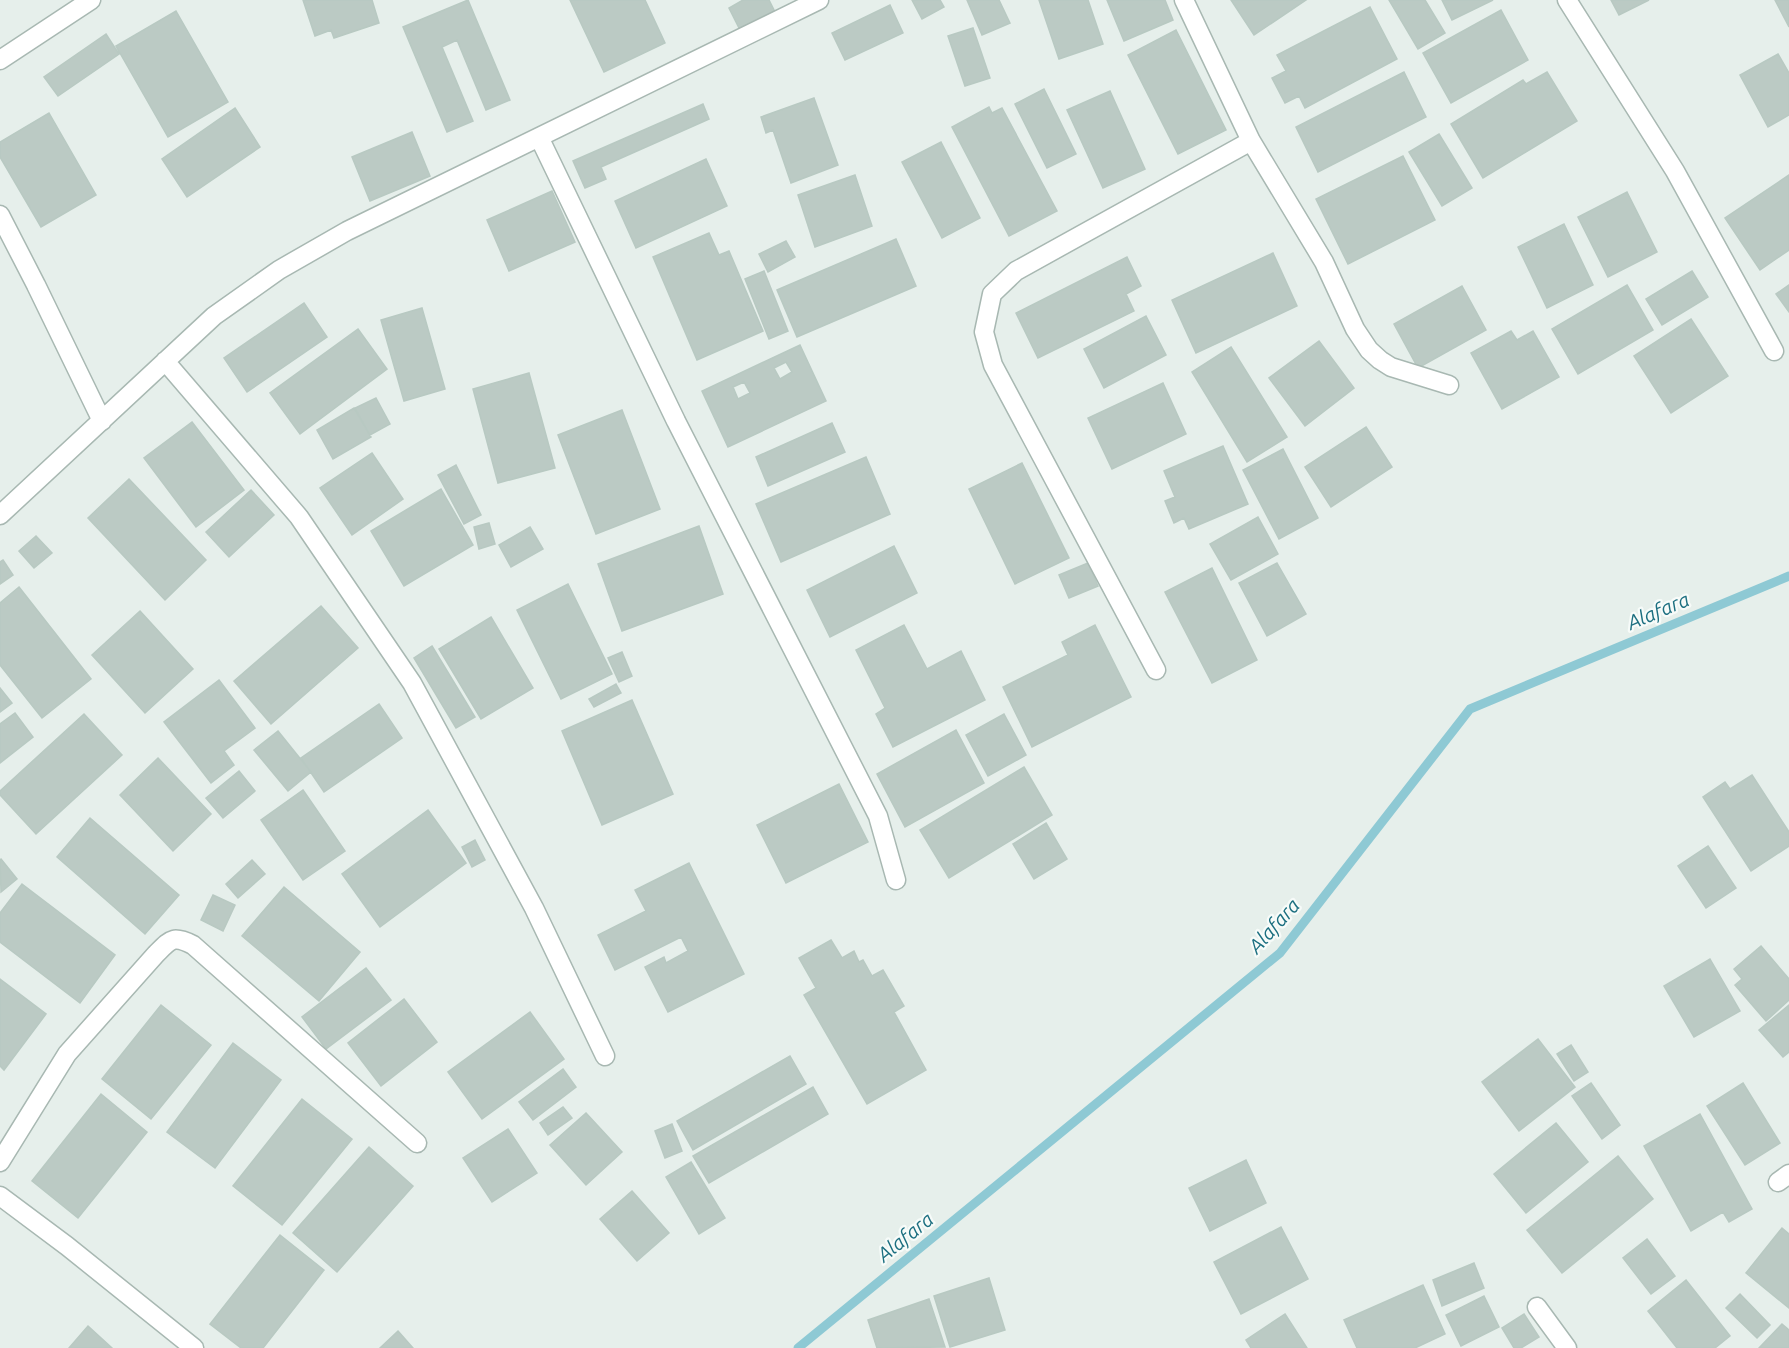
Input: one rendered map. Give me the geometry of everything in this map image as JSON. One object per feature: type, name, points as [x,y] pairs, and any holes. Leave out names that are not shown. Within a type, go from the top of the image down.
[{"type":"street","points":[[0,60],[91,0]]},
{"type":"street","points":[[0,515],[214,316],[279,270],[347,231],[819,0]]},
{"type":"street","points":[[1184,0],[1251,141],[1324,262],[1355,329],[1369,350],[1391,367],[1449,386]]},
{"type":"street","points":[[1567,0],[1674,171],[1774,351]]},
{"type":"street","points":[[539,137],[676,421],[879,816],[896,880]]},
{"type":"street","points":[[1156,670],[993,365],[984,332],[992,294],[1016,270],[1251,141]]},
{"type":"street","points":[[0,215],[102,421]]},
{"type":"street","points":[[165,361],[299,517],[412,683],[534,908],[605,1056]]},
{"type":"street","points":[[0,1162],[67,1054],[156,954],[170,940],[179,938],[193,945],[417,1143]]},
{"type":"street","points":[[0,1196],[67,1245],[194,1348]]},
{"type":"street","points":[[1538,1307],[1567,1348]]},
{"type":"building","points":[[303,0],[372,0],[379,23],[334,38],[331,30],[315,36]]},
{"type":"building","points":[[468,0],[510,100],[486,110],[457,40],[442,47],[473,121],[447,132],[403,27]]},
{"type":"building","points":[[570,0],[645,0],[665,43],[604,72]]},
{"type":"building","points":[[743,0],[769,0],[775,12],[740,30],[729,8]]},
{"type":"building","points":[[912,0],[940,0],[944,7],[922,19]]},
{"type":"building","points":[[967,0],[999,0],[1010,23],[982,35]]},
{"type":"building","points":[[1039,0],[1088,0],[1103,44],[1059,59]]},
{"type":"building","points":[[1107,0],[1165,0],[1173,20],[1124,41]]},
{"type":"building","points":[[1231,0],[1306,0],[1254,35]]},
{"type":"building","points":[[1389,0],[1425,0],[1445,33],[1418,49]]},
{"type":"building","points":[[1442,0],[1493,0],[1452,20]]},
{"type":"building","points":[[1611,0],[1649,0],[1619,15]]},
{"type":"building","points":[[1775,0],[1789,0],[1789,27]]},
{"type":"building","points":[[890,5],[903,33],[845,60],[832,33]]},
{"type":"building","points":[[1370,7],[1397,59],[1305,108],[1299,96],[1285,103],[1272,78],[1286,71],[1277,55]]},
{"type":"building","points":[[1501,10],[1528,60],[1451,103],[1423,53]]},
{"type":"building","points":[[176,11],[228,102],[168,137],[116,46]]},
{"type":"building","points":[[973,28],[990,78],[965,86],[948,36]]},
{"type":"building","points":[[1176,30],[1226,130],[1178,154],[1128,55]]},
{"type":"building","points":[[106,34],[119,54],[58,96],[44,77]]},
{"type":"building","points":[[1778,54],[1789,73],[1789,115],[1768,127],[1740,75]]},
{"type":"building","points":[[1404,72],[1426,117],[1318,172],[1296,127]]},
{"type":"building","points":[[1547,72],[1577,121],[1483,178],[1451,124],[1523,80],[1526,84]]},
{"type":"building","points":[[1044,89],[1076,154],[1047,168],[1015,104]]},
{"type":"building","points":[[1110,91],[1145,169],[1103,188],[1067,110]]},
{"type":"building","points":[[814,98],[838,165],[791,183],[773,130],[766,133],[761,117]]},
{"type":"building","points":[[703,104],[709,119],[601,167],[606,179],[585,188],[573,161]]},
{"type":"building","points":[[989,107],[992,113],[1002,108],[1057,211],[1009,236],[952,127]]},
{"type":"building","points":[[235,108],[260,147],[187,197],[162,159]]},
{"type":"building","points":[[49,113],[96,195],[41,227],[0,157],[0,142]]},
{"type":"building","points":[[412,132],[430,176],[370,201],[352,157]]},
{"type":"building","points":[[1439,134],[1472,188],[1442,206],[1409,152]]},
{"type":"building","points":[[941,142],[980,218],[942,238],[902,162]]},
{"type":"building","points":[[1403,156],[1435,220],[1348,264],[1316,199]]},
{"type":"building","points":[[706,159],[727,206],[636,248],[615,201]]},
{"type":"building","points":[[855,175],[872,226],[815,247],[798,195]]},
{"type":"building","points":[[1789,175],[1789,250],[1760,270],[1725,218]]},
{"type":"building","points":[[552,191],[575,242],[509,271],[487,220]]},
{"type":"building","points":[[1627,192],[1657,252],[1608,277],[1578,217]]},
{"type":"building","points":[[1564,224],[1593,285],[1547,308],[1518,247]]},
{"type":"building","points":[[709,233],[719,255],[729,251],[763,331],[697,360],[653,257]]},
{"type":"building","points":[[896,239],[916,286],[797,337],[777,290]]},
{"type":"building","points":[[786,241],[795,257],[768,272],[759,254]]},
{"type":"building","points":[[1273,253],[1297,306],[1196,353],[1172,300]]},
{"type":"building","points":[[1127,257],[1141,286],[1126,294],[1134,311],[1038,358],[1016,313]]},
{"type":"building","points":[[764,271],[788,331],[769,339],[745,279]]},
{"type":"building","points":[[1692,271],[1708,297],[1662,325],[1646,299]]},
{"type":"building","points":[[1627,285],[1653,330],[1578,374],[1552,329]]},
{"type":"building","points":[[1789,285],[1789,312],[1776,294]]},
{"type":"building","points":[[1462,286],[1486,330],[1418,368],[1394,324]]},
{"type":"building","points":[[304,303],[327,337],[247,392],[224,358]]},
{"type":"building","points":[[422,308],[445,389],[404,401],[381,320]]},
{"type":"building","points":[[1146,316],[1166,355],[1104,388],[1084,349]]},
{"type":"building","points":[[1691,319],[1728,376],[1671,413],[1634,356]]},
{"type":"building","points":[[358,329],[387,369],[300,434],[270,393]]},
{"type":"building","points":[[1511,331],[1517,340],[1533,331],[1559,377],[1502,409],[1471,353]]},
{"type":"building","points":[[1319,341],[1354,388],[1305,426],[1269,378]]},
{"type":"building","points":[[800,345],[826,401],[728,447],[702,391]],"holes":[[[786,362],[792,372],[780,379],[774,368]],[[744,382],[750,393],[738,399],[733,387]]]},
{"type":"building","points":[[1231,347],[1287,437],[1247,462],[1192,372]]},
{"type":"building","points":[[529,373],[555,468],[498,483],[473,389]]},
{"type":"building","points":[[1163,383],[1186,434],[1112,469],[1088,418]]},
{"type":"building","points":[[376,398],[390,424],[370,435],[355,408]]},
{"type":"building","points":[[354,408],[371,437],[333,459],[317,430]]},
{"type":"building","points":[[622,410],[660,509],[596,534],[558,435]]},
{"type":"building","points":[[192,422],[244,490],[196,527],[144,458]]},
{"type":"building","points":[[832,423],[845,452],[768,486],[756,457]]},
{"type":"building","points":[[1366,427],[1392,467],[1331,507],[1305,467]]},
{"type":"building","points":[[1223,446],[1248,504],[1189,529],[1184,518],[1174,523],[1165,501],[1175,497],[1164,471]]},
{"type":"building","points":[[1283,449],[1318,518],[1279,539],[1243,470]]},
{"type":"building","points":[[372,453],[403,499],[352,535],[320,488]]},
{"type":"building","points":[[866,457],[890,514],[781,562],[756,504]]},
{"type":"building","points":[[1022,463],[1069,558],[1015,584],[969,489]]},
{"type":"building","points":[[456,465],[481,515],[464,524],[438,475]]},
{"type":"building","points":[[129,479],[206,560],[165,600],[88,518]]},
{"type":"building","points":[[441,489],[473,545],[404,586],[371,531]]},
{"type":"building","points":[[251,490],[274,515],[229,557],[206,532]]},
{"type":"building","points":[[1258,517],[1278,554],[1231,580],[1210,544]]},
{"type":"building","points":[[489,523],[495,544],[479,549],[474,527]]},
{"type":"building","points":[[699,526],[723,594],[622,631],[598,564]]},
{"type":"building","points":[[530,527],[543,549],[511,567],[499,545]]},
{"type":"building","points":[[36,536],[52,553],[34,568],[19,551]]},
{"type":"building","points":[[894,546],[917,593],[830,637],[807,590]]},
{"type":"building","points":[[3,560],[13,575],[0,584],[0,562]]},
{"type":"building","points":[[1088,563],[1098,586],[1069,598],[1059,575]]},
{"type":"building","points":[[1277,563],[1306,614],[1267,636],[1239,583]]},
{"type":"building","points":[[1212,568],[1257,660],[1212,683],[1165,592]]},
{"type":"building","points":[[568,584],[612,674],[561,699],[517,610]]},
{"type":"building","points":[[19,587],[91,679],[42,718],[0,665],[0,603]]},
{"type":"building","points":[[321,606],[358,648],[271,724],[234,681]]},
{"type":"building","points":[[140,611],[193,669],[145,713],[92,655]]},
{"type":"building","points":[[491,617],[533,688],[481,719],[439,649]]},
{"type":"building","points":[[904,625],[927,669],[961,651],[985,700],[893,747],[876,714],[885,708],[856,650]]},
{"type":"building","points":[[1095,625],[1131,697],[1032,747],[1003,687],[1068,655],[1062,642]]},
{"type":"building","points":[[432,646],[475,717],[456,728],[414,658]]},
{"type":"building","points":[[622,652],[632,676],[619,682],[608,658]]},
{"type":"building","points":[[219,680],[255,728],[224,751],[234,765],[211,783],[164,722]]},
{"type":"building","points":[[616,684],[621,693],[594,707],[589,699]]},
{"type":"building","points":[[0,688],[12,703],[0,712]]},
{"type":"building","points":[[632,700],[673,794],[602,825],[562,731]]},
{"type":"building","points":[[379,704],[402,738],[324,792],[301,758]]},
{"type":"building","points":[[15,713],[33,737],[0,763],[0,724]]},
{"type":"building","points":[[84,714],[122,755],[36,834],[0,795],[0,791]]},
{"type":"building","points":[[1004,714],[1026,755],[988,776],[966,735]]},
{"type":"building","points":[[956,730],[984,783],[905,827],[877,774]]},
{"type":"building","points":[[278,731],[311,772],[288,791],[254,750]]},
{"type":"building","points":[[158,758],[211,814],[173,851],[120,795]]},
{"type":"building","points":[[1024,767],[1052,815],[949,878],[920,830]]},
{"type":"building","points":[[239,771],[255,791],[223,818],[206,798]]},
{"type":"building","points":[[1752,775],[1789,832],[1789,846],[1751,871],[1703,797],[1725,782],[1730,789]]},
{"type":"building","points":[[839,784],[868,842],[786,883],[757,825]]},
{"type":"building","points":[[303,790],[345,851],[303,880],[261,820]]},
{"type":"building","points":[[428,810],[466,863],[380,927],[342,874]]},
{"type":"building","points":[[90,818],[179,895],[145,934],[57,857]]},
{"type":"building","points":[[1046,823],[1067,859],[1034,879],[1013,844]]},
{"type":"building","points":[[475,840],[485,860],[472,867],[462,847]]},
{"type":"building","points":[[1708,846],[1736,888],[1706,908],[1678,866]]},
{"type":"building","points":[[0,860],[17,879],[1,892]]},
{"type":"building","points":[[252,860],[265,874],[238,898],[226,884]]},
{"type":"building","points":[[689,863],[744,974],[668,1012],[645,967],[664,957],[666,963],[688,951],[681,937],[615,970],[598,935],[646,911],[635,890]]},
{"type":"building","points":[[22,884],[115,955],[80,1003],[0,942],[0,913]]},
{"type":"building","points":[[284,887],[360,952],[319,1001],[242,936]]},
{"type":"building","points":[[213,895],[235,905],[223,931],[201,920]]},
{"type":"building","points":[[831,940],[842,958],[854,951],[859,962],[863,960],[872,976],[883,970],[904,1006],[894,1012],[926,1070],[867,1104],[804,995],[816,988],[799,958]]},
{"type":"building","points":[[1761,946],[1789,979],[1789,1000],[1766,1021],[1735,985],[1742,979],[1734,969]]},
{"type":"building","points":[[1710,959],[1740,1011],[1694,1037],[1664,986]]},
{"type":"building","points":[[366,968],[391,1000],[326,1049],[302,1017]]},
{"type":"building","points":[[0,979],[46,1014],[4,1070],[0,1066]]},
{"type":"building","points":[[404,999],[437,1042],[381,1086],[348,1043]]},
{"type":"building","points":[[161,1005],[211,1045],[151,1119],[102,1079]]},
{"type":"building","points":[[1789,1005],[1789,1052],[1783,1057],[1759,1030]]},
{"type":"building","points":[[530,1012],[564,1059],[482,1119],[448,1072]]},
{"type":"building","points":[[1538,1039],[1575,1087],[1519,1131],[1482,1082]]},
{"type":"building","points":[[233,1043],[281,1080],[215,1168],[167,1132]]},
{"type":"building","points":[[1571,1045],[1588,1072],[1574,1081],[1557,1054]]},
{"type":"building","points":[[790,1056],[806,1084],[693,1150],[677,1121]]},
{"type":"building","points":[[563,1069],[576,1087],[533,1120],[519,1102]]},
{"type":"building","points":[[1591,1083],[1620,1125],[1602,1139],[1572,1096]]},
{"type":"building","points":[[1743,1083],[1780,1143],[1745,1165],[1707,1106]]},
{"type":"building","points":[[813,1087],[828,1114],[709,1183],[693,1156]]},
{"type":"building","points":[[101,1094],[147,1132],[78,1218],[32,1181]]},
{"type":"building","points":[[302,1099],[352,1139],[282,1225],[233,1186]]},
{"type":"building","points":[[563,1107],[572,1118],[548,1135],[540,1123]]},
{"type":"building","points":[[586,1113],[622,1152],[586,1185],[550,1145]]},
{"type":"building","points":[[1700,1114],[1752,1209],[1729,1222],[1723,1212],[1691,1231],[1644,1146]]},
{"type":"building","points":[[1556,1123],[1588,1162],[1526,1213],[1494,1174]]},
{"type":"building","points":[[672,1124],[682,1151],[665,1158],[655,1131]]},
{"type":"building","points":[[508,1129],[537,1173],[492,1202],[463,1158]]},
{"type":"building","points":[[369,1147],[413,1186],[337,1272],[293,1233]]},
{"type":"building","points":[[1618,1156],[1653,1199],[1562,1273],[1527,1230]]},
{"type":"building","points":[[1246,1160],[1266,1203],[1210,1231],[1189,1188]]},
{"type":"building","points":[[691,1162],[725,1218],[699,1234],[666,1177]]},
{"type":"building","points":[[632,1191],[669,1233],[637,1261],[600,1219]]},
{"type":"building","points":[[1281,1227],[1308,1279],[1241,1314],[1214,1262]]},
{"type":"building","points":[[1782,1228],[1789,1234],[1789,1308],[1746,1273]]},
{"type":"building","points":[[280,1235],[324,1270],[263,1348],[241,1348],[210,1324]]},
{"type":"building","points":[[1647,1239],[1675,1276],[1651,1294],[1623,1258]]},
{"type":"building","points":[[1474,1263],[1484,1288],[1442,1306],[1433,1280]]},
{"type":"building","points":[[989,1278],[1005,1330],[950,1347],[934,1296]]},
{"type":"building","points":[[1686,1280],[1730,1336],[1715,1348],[1677,1348],[1648,1311]]},
{"type":"building","points":[[1423,1285],[1445,1334],[1415,1348],[1357,1348],[1344,1320]]},
{"type":"building","points":[[1740,1294],[1770,1325],[1757,1338],[1726,1308]]},
{"type":"building","points":[[1484,1296],[1499,1327],[1461,1346],[1446,1315]]},
{"type":"building","points":[[929,1299],[945,1347],[877,1348],[868,1320]]},
{"type":"building","points":[[1285,1314],[1307,1348],[1251,1348],[1246,1340]]},
{"type":"building","points":[[1524,1314],[1539,1337],[1521,1348],[1514,1348],[1502,1328]]},
{"type":"building","points":[[1782,1324],[1789,1330],[1789,1348],[1759,1348]]},
{"type":"building","points":[[88,1326],[112,1348],[69,1348]]},
{"type":"building","points":[[398,1331],[413,1348],[380,1348]]},
{"type":"waterway","name":"Alafara","points":[[798,1348],[1280,953],[1470,709],[1789,576]]}]
